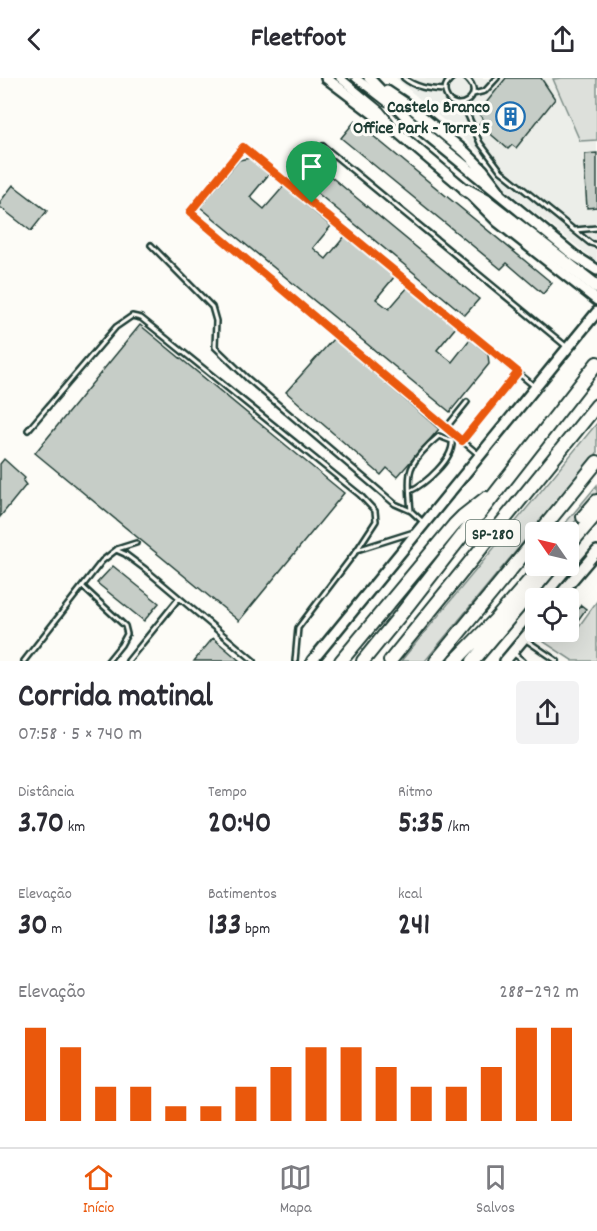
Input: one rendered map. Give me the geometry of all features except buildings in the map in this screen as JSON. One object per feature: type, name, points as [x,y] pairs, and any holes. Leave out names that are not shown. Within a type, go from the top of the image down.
[{"type":"highway","points":[[466,190],[486,201],[597,287]]},
{"type":"highway","points":[[363,661],[597,363]]},
{"type":"highway","name":"SP-280","points":[[390,661],[597,405]]},
{"type":"highway","name":"SP-280","points":[[548,522],[597,462]]},
{"type":"highway","points":[[341,661],[463,516],[495,493]]},
{"type":"highway","points":[[579,522],[597,501]]},
{"type":"highway","points":[[579,534],[597,513]]},
{"type":"highway","name":"SP-280","points":[[436,661],[525,552]]},
{"type":"highway","points":[[455,661],[533,576]]},
{"type":"highway","points":[[473,661],[545,576]]},
{"type":"street","points":[[326,78],[396,131],[466,190],[498,222],[597,300]]},
{"type":"street","points":[[340,78],[380,111],[396,131]]},
{"type":"street","points":[[356,78],[575,256],[597,270]]},
{"type":"street","points":[[369,78],[408,105],[465,152],[483,170],[508,202]]},
{"type":"street","points":[[381,88],[409,120]]},
{"type":"street","points":[[312,661],[597,312]]},
{"type":"street","points":[[566,588],[597,552]]},
{"type":"street","points":[[505,661],[525,637]]},
{"type":"lane","points":[[404,78],[411,84],[422,88],[445,90]]},
{"type":"lane","points":[[411,78],[411,84]]},
{"type":"lane","points":[[452,78],[448,80],[445,90],[450,101],[463,104],[473,94],[472,85],[466,78]]},
{"type":"lane","points":[[473,94],[484,91],[496,78]]},
{"type":"lane","points":[[463,104],[480,143],[501,171],[590,243],[597,245]]},
{"type":"lane","points":[[323,146],[568,349]]},
{"type":"lane","points":[[480,456],[190,212],[243,147],[536,387]]},
{"type":"lane","points":[[574,230],[597,228]]},
{"type":"lane","points":[[151,245],[212,307],[216,321],[215,347],[247,378],[395,504],[411,511]]},
{"type":"lane","points":[[28,430],[116,327],[132,316],[141,318],[360,495],[375,511],[376,521],[298,628],[295,661]]},
{"type":"lane","points":[[462,441],[518,372]]},
{"type":"lane","points":[[446,428],[467,402]]},
{"type":"lane","points":[[357,550],[422,527],[411,511],[410,490],[410,472],[414,464],[439,436],[452,441],[449,454],[433,475],[424,484],[410,490]]},
{"type":"lane","points":[[24,661],[102,561],[116,550],[136,543]]},
{"type":"lane","points":[[116,550],[132,559],[254,661]]},
{"type":"lane","points":[[83,587],[125,626],[128,634],[108,661]]},
{"type":"lane","points":[[128,661],[179,598]]},
{"type":"lane","points":[[523,639],[557,661]]},
{"type":"lane","points":[[512,652],[523,661]]},
{"type":"shaded area","points":[[396,78],[597,78],[597,262],[505,189],[488,160]]},
{"type":"shaded area","points":[[597,78],[597,140],[580,141],[553,79]]},
{"type":"shaded area","points":[[597,423],[597,453],[540,522],[525,522],[525,540],[425,661],[401,661]]},
{"type":"shaded area","points":[[597,485],[597,496],[575,522],[566,522]]},
{"type":"shaded area","points":[[597,601],[597,661],[573,661],[544,642],[579,642],[579,626]]},
{"type":"place","name":"Castelo Branco Office Park - Torre 5","points":[[511,116]]},
{"type":"route","points":[[243,147],[312,203],[518,372],[462,441],[190,212],[243,147]]}]
